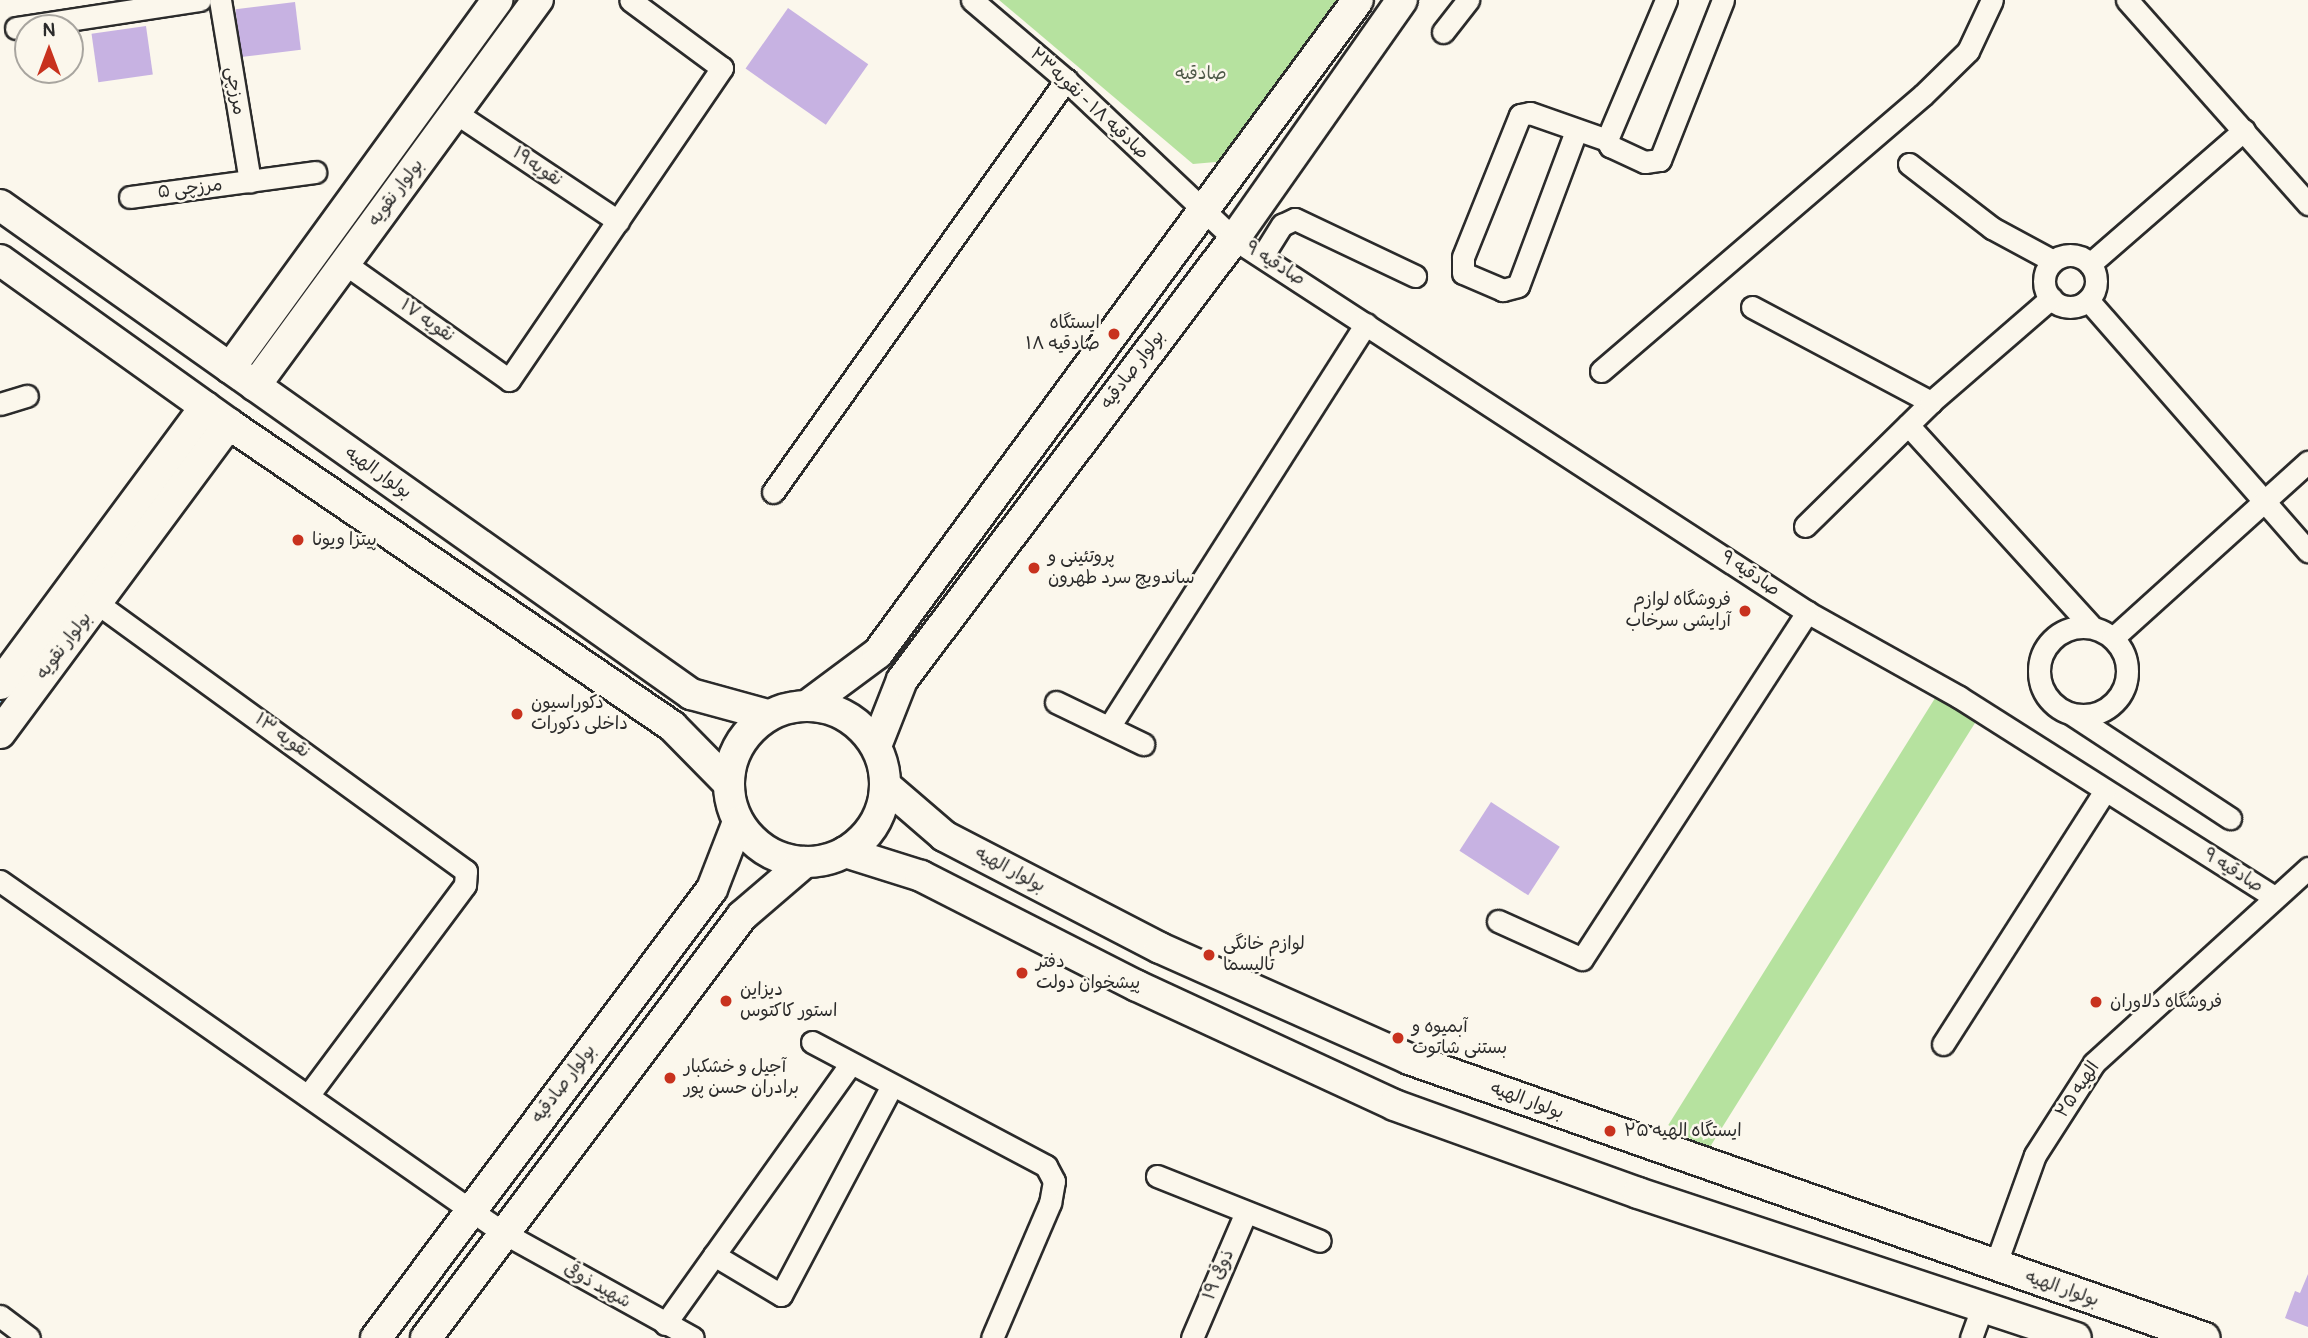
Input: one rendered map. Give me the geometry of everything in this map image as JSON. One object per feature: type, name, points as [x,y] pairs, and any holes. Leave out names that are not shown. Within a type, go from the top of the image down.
[{"type":"main road","name":"بولوار نقویه","points":[[230,368],[497,0]]},
{"type":"main road","name":"بولوار نقویه","points":[[255,386],[538,0]]},
{"type":"main road","name":"بولوار صادقیه","points":[[808,705],[878,653],[1358,0]]},
{"type":"main road","name":"بولوار صادقیه","points":[[876,746],[902,680],[1234,239],[1402,0]]},
{"type":"main road","name":"بولوار الهیه","points":[[0,205],[691,694],[768,715]]},
{"type":"main road","points":[[0,260],[229,424],[672,726],[728,783]]},
{"type":"main road","name":"بولوار نقویه","points":[[0,684],[205,407]]},
{"type":"main road","name":"بولوار نقویه","points":[[0,733],[229,424]]},
{"type":"main road","points":[[426,1338],[502,1232],[743,916],[805,862],[845,852],[874,824],[886,785],[876,746],[847,716],[808,705],[768,715],[739,743],[728,783],[737,822],[766,851],[805,862]]},
{"type":"main road","name":"بولوار الهیه","points":[[886,785],[944,836],[1160,948],[1409,1059],[2205,1338]]},
{"type":"main road","name":"بولوار صادقیه","points":[[376,1338],[469,1209],[712,888],[737,822]]},
{"type":"main road","points":[[845,852],[921,876],[1137,986],[1394,1105],[1638,1193],[2076,1338]]},
{"type":"main road","points":[[712,888],[728,884],[741,888],[746,900],[743,916]]},
{"type":"main road","points":[[1982,1307],[1995,1266]]},
{"type":"street","points":[[84,18],[200,0]]},
{"type":"street","name":"مرزچی","points":[[220,0],[250,181]]},
{"type":"street","points":[[618,221],[722,68],[629,0]]},
{"type":"street","name":"صادقیه ۱۸ - نقویه۲۳","points":[[972,0],[1066,80],[1202,212],[1234,239]]},
{"type":"street","points":[[1443,32],[1468,0]]},
{"type":"street","points":[[1666,0],[1607,140],[1609,146],[1645,162],[1660,160],[1723,0]]},
{"type":"street","points":[[1601,371],[1923,95],[1968,51],[1992,0]]},
{"type":"street","points":[[2127,0],[2308,204]]},
{"type":"street","points":[[773,492],[1066,80]]},
{"type":"street","name":"نقویه۱۹","points":[[456,113],[618,221]]},
{"type":"street","points":[[1576,131],[1518,286],[1503,290],[1464,273],[1463,257],[1520,116],[1530,113],[1607,140]]},
{"type":"street","points":[[2090,264],[2244,130]]},
{"type":"street","points":[[1909,164],[1992,228],[2053,261]]},
{"type":"street","name":"مرزچی ۵","points":[[130,197],[315,172]]},
{"type":"street","points":[[1263,256],[1282,225],[1295,219],[1415,276]]},
{"type":"street","name":"نقویه ۱۷","points":[[344,263],[509,380],[618,221]]},
{"type":"street","name":"صادقیه ۹","points":[[1234,239],[1807,612],[1959,697],[2273,896]]},
{"type":"street","points":[[2072,255],[2090,264],[2097,282],[2088,300],[2069,307],[2051,298],[2044,279],[2053,261],[2072,255]]},
{"type":"street","points":[[1805,526],[1931,402],[2051,298]]},
{"type":"street","points":[[2088,300],[2308,551]]},
{"type":"street","points":[[1752,307],[1931,402]]},
{"type":"street","points":[[1109,727],[1366,324]]},
{"type":"street","points":[[0,404],[27,396]]},
{"type":"street","points":[[1908,425],[2092,627],[2113,638],[2126,657],[2126,681],[2116,701],[2096,714],[2073,715]]},
{"type":"street","points":[[2113,638],[2308,462]]},
{"type":"street","name":"نقویه ۱۳","points":[[97,603],[466,872],[465,885],[308,1096]]},
{"type":"street","points":[[1498,921],[1582,959],[1807,612]]},
{"type":"street","points":[[2092,627],[2069,628],[2049,641],[2039,661],[2040,684],[2052,704],[2230,818]]},
{"type":"street","points":[[1056,702],[1143,744]]},
{"type":"street","points":[[1943,1044],[2105,791]]},
{"type":"street","name":"الهیه ۲۵","points":[[1995,1266],[2035,1155],[2094,1063],[2273,896],[2308,868]]},
{"type":"street","name":"شهید ذوقی","points":[[0,881],[502,1232],[693,1338]]},
{"type":"street","points":[[812,1042],[891,1087],[1046,1166],[1054,1181],[1050,1203],[992,1338]]},
{"type":"street","points":[[665,1324],[850,1065]]},
{"type":"street","points":[[714,1255],[781,1295],[891,1087]]},
{"type":"street","points":[[1157,1176],[1321,1241]]},
{"type":"street","name":"ذوقی ۱۹","points":[[1192,1338],[1246,1212]]},
{"type":"street","points":[[1972,1338],[1982,1307]]},
{"type":"street","points":[[0,1316],[29,1338]]},
{"type":"green space","name":"صادقیه","points":[[999,0],[1343,0],[1227,161],[1193,164]]},
{"type":"green space","points":[[1937,695],[1977,720],[1708,1150],[1668,1125]]},
{"type":"building","points":[[295,2],[301,50],[241,57],[235,9]]},
{"type":"building","points":[[788,8],[868,64],[826,125],[746,69]]},
{"type":"building","points":[[146,26],[153,75],[98,82],[92,34]]},
{"type":"building","points":[[1491,802],[1560,847],[1528,895],[1459,851]]},
{"type":"building","points":[[2308,1274],[2308,1327],[2285,1318],[2295,1291],[2300,1293]]},
{"type":"waterway","points":[[0,703],[8,693]]},
{"type":"place","name":"ایستگاه صادقیه ۱۸","points":[[1114,334]]},
{"type":"place","name":"پیتزا ویونا","points":[[298,540]]},
{"type":"place","name":"پروتئینی و ساندویچ سرد طهرون","points":[[1034,568]]},
{"type":"place","name":"فروشگاه لوازم آرایشی سرخاب","points":[[1745,611]]},
{"type":"place","name":"دکوراسیون داخلی دکورات","points":[[517,714]]},
{"type":"place","name":"لوازم خانگی تالیسما","points":[[1209,955]]},
{"type":"place","name":"دفتر پیشخوان دولت","points":[[1022,973]]},
{"type":"place","name":"دیزاین استور کاکتوس","points":[[726,1001]]},
{"type":"place","name":"فروشگاه دلاوران","points":[[2096,1002]]},
{"type":"place","name":"آبمیوه و بستنی شاتوت","points":[[1398,1038]]},
{"type":"place","name":"آجیل و خشکبار برادران حسن پور","points":[[670,1078]]},
{"type":"place","name":"ایستگاه الهیه ۲۵","points":[[1610,1131]]}]
